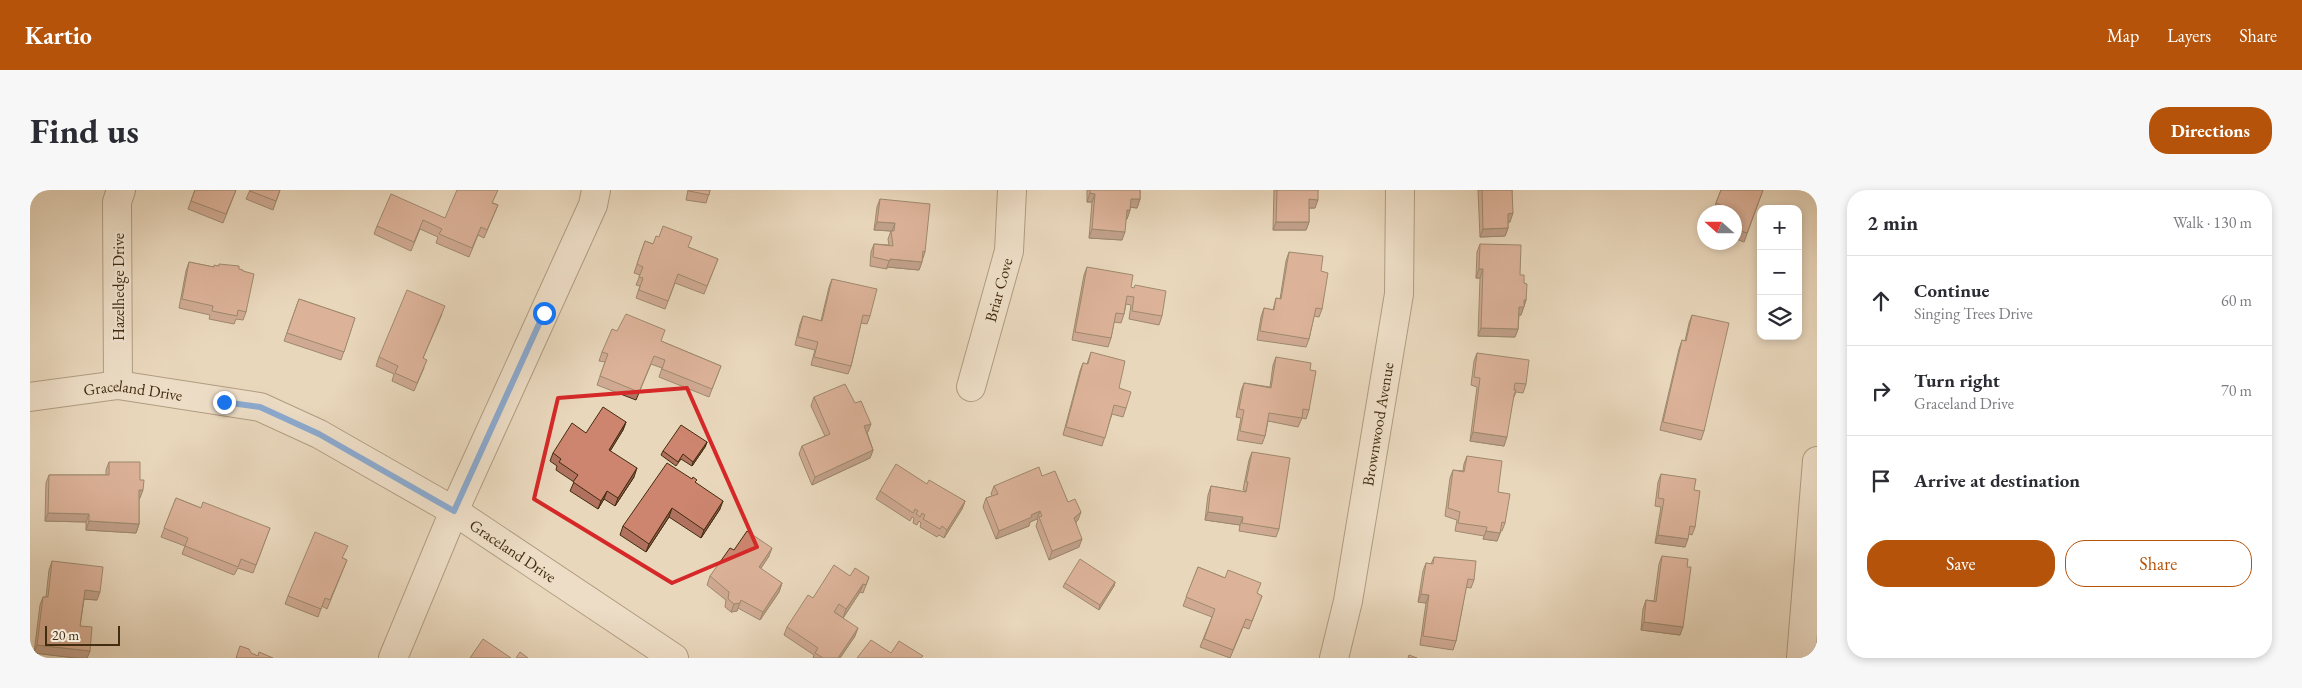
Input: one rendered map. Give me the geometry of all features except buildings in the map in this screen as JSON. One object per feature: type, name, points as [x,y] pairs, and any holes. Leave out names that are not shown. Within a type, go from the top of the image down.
[{"type":"street","name":"Hazelhedge Drive","points":[[118,385],[117,202],[121,190]]},
{"type":"street","points":[[393,658],[454,511],[593,205],[596,190]]},
{"type":"street","name":"Briar Cove","points":[[971,387],[1009,251],[1012,190]]},
{"type":"street","name":"Brownwood Avenue","points":[[1334,658],[1348,601],[1398,294],[1400,190]]},
{"type":"street","name":"Graceland Drive","points":[[30,397],[118,385],[260,407],[319,434],[454,511],[674,658]]},
{"type":"street","points":[[1801,658],[1817,461]]},
{"type":"highlighted area","points":[[687,388],[757,547],[672,583],[534,499],[558,398]]},
{"type":"route","points":[[224,402],[260,407],[319,434],[454,511],[544,313]]}]
